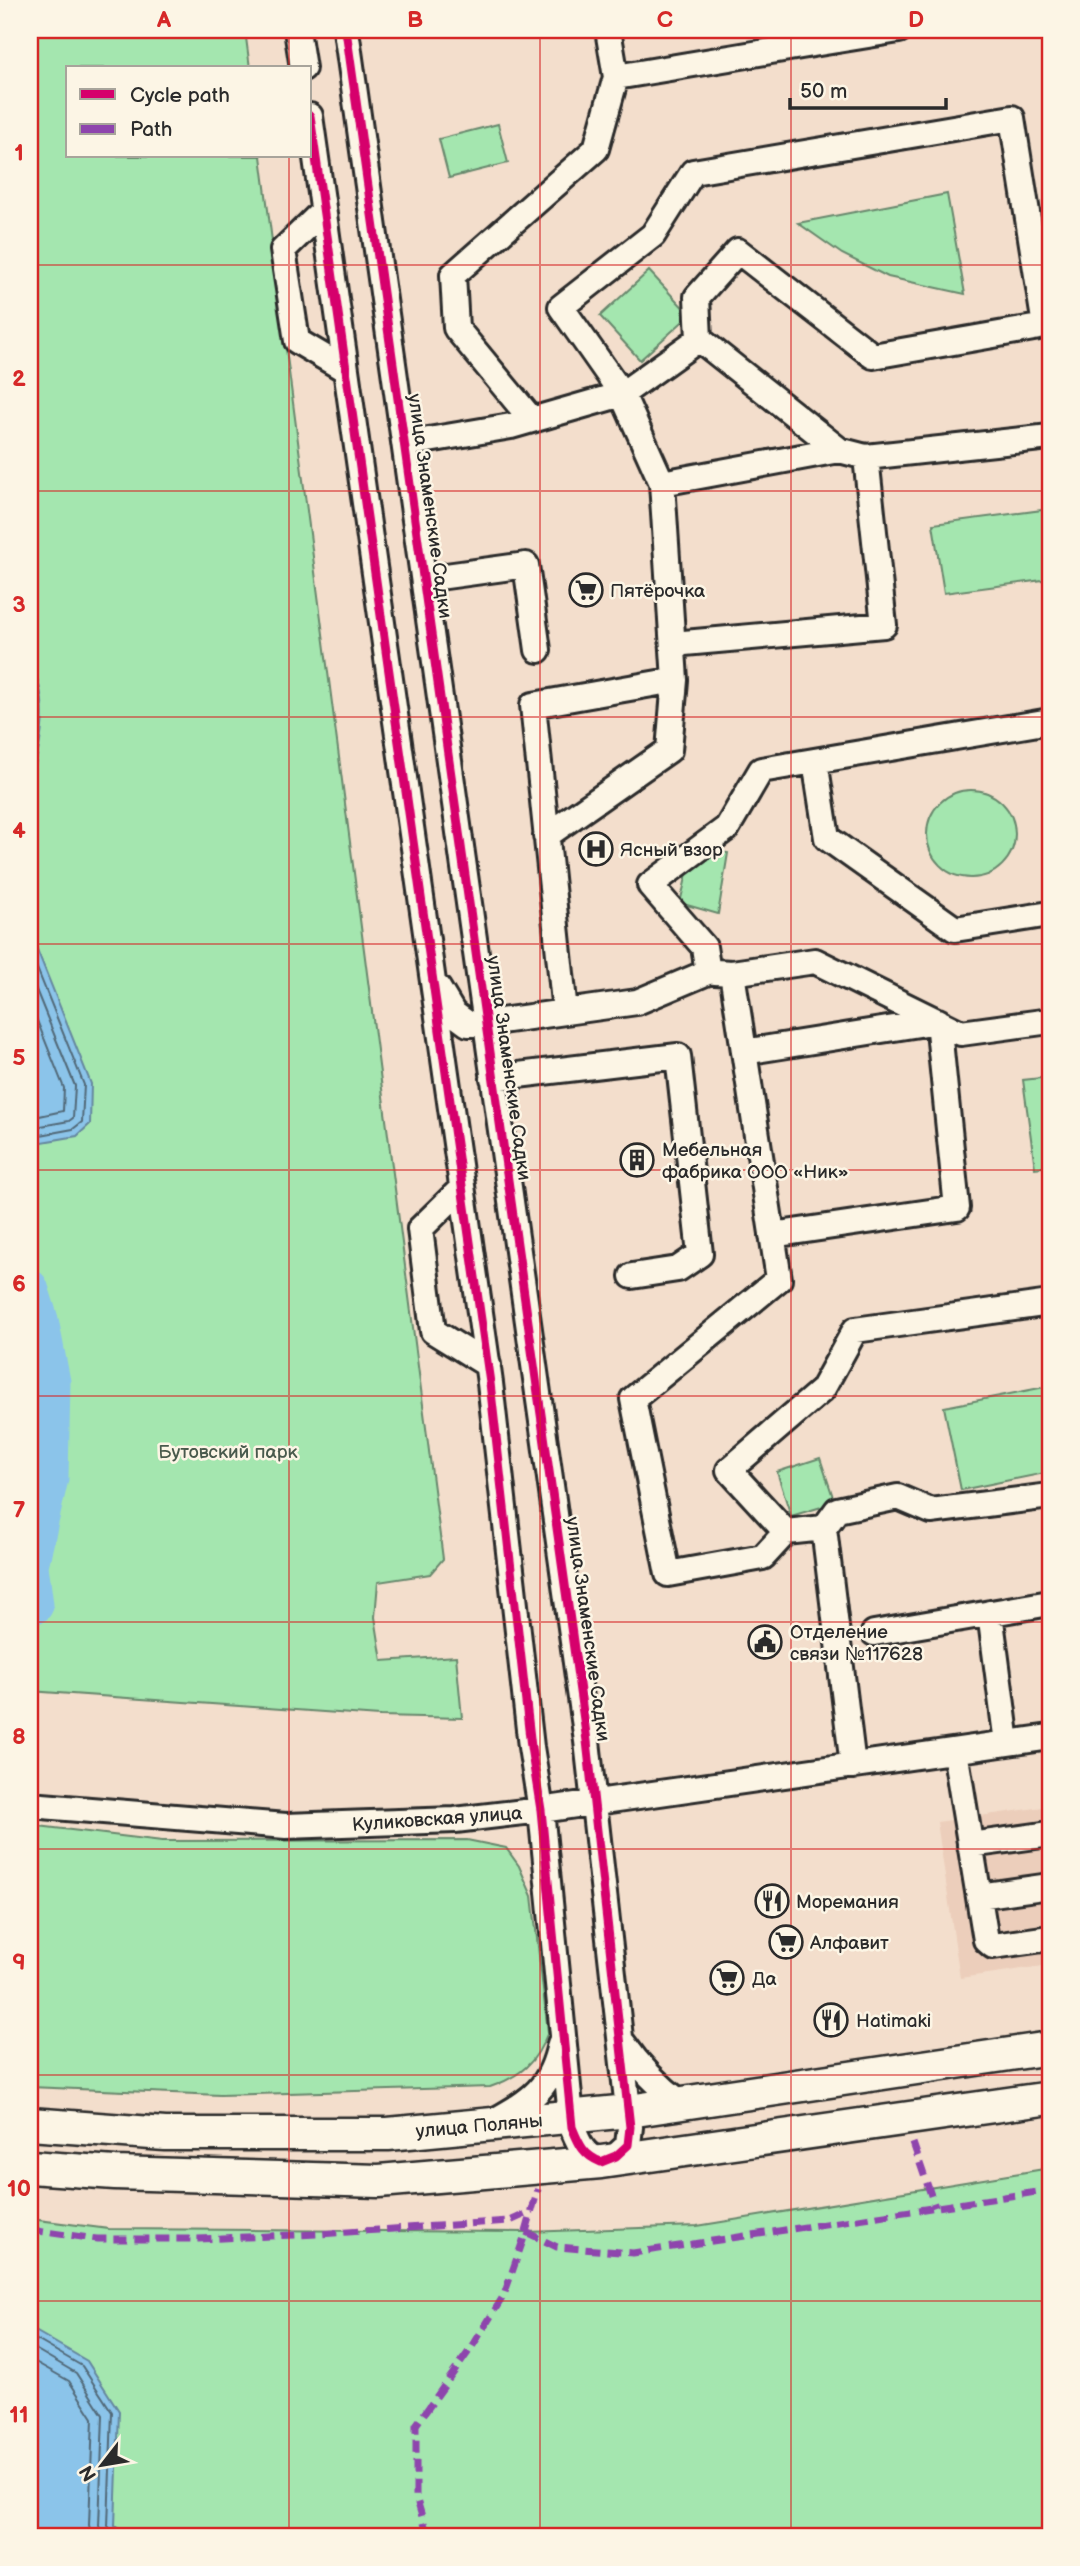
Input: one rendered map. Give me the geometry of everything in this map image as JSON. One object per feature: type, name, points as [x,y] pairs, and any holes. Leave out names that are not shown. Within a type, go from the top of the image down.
[{"type":"main road","name":"улица Поляны","points":[[30,2124],[165,2134],[388,2134],[629,2111],[1050,2048]]},
{"type":"main road","points":[[30,2167],[115,2173],[379,2181],[601,2162],[1050,2098]]},
{"type":"street","points":[[297,30],[303,66]]},
{"type":"street","name":"улица Знаменские Садки","points":[[346,30],[595,1803],[629,2111],[628,2145],[616,2156],[601,2162]]},
{"type":"street","points":[[532,420],[456,328],[453,275],[596,149],[616,77],[608,30]]},
{"type":"street","points":[[616,77],[818,36],[898,30]]},
{"type":"street","points":[[547,836],[669,750],[676,680],[662,483],[622,394],[561,307],[653,235],[693,172],[1012,118],[1048,326],[873,356],[738,251],[697,296],[699,339],[839,450],[866,457],[1050,437]]},
{"type":"street","points":[[312,131],[488,1365],[541,1811],[572,2127],[589,2158],[601,2162]]},
{"type":"street","points":[[323,211],[284,250],[291,302],[297,341],[346,370]]},
{"type":"street","points":[[405,444],[511,426],[622,394],[699,339]]},
{"type":"street","points":[[662,483],[839,450]]},
{"type":"street","points":[[673,645],[884,625],[866,457]]},
{"type":"street","points":[[424,579],[526,565],[538,650]]},
{"type":"street","points":[[565,1012],[533,705],[676,680]]},
{"type":"street","points":[[824,1528],[786,1532],[763,1557],[668,1574],[633,1399],[779,1279],[744,1052],[720,973],[705,947],[650,885],[727,828],[761,770],[1050,721]]},
{"type":"street","points":[[815,761],[827,838],[955,929],[1050,914]]},
{"type":"street","points":[[431,971],[453,1013],[468,1024],[637,1002],[720,973],[815,961],[961,1033],[1050,1021]]},
{"type":"street","points":[[744,1052],[938,1021]]},
{"type":"street","points":[[772,1235],[957,1208],[938,1021]]},
{"type":"street","points":[[494,1078],[678,1056],[700,1254],[678,1269],[632,1276]]},
{"type":"street","points":[[462,1188],[420,1229],[433,1331],[488,1365]]},
{"type":"street","points":[[786,1532],[729,1470],[822,1390],[855,1330],[1050,1303]]},
{"type":"street","points":[[853,1766],[824,1528],[837,1510],[898,1497],[932,1511],[1050,1496]]},
{"type":"street","points":[[874,1633],[1050,1603]]},
{"type":"street","points":[[990,1614],[1007,1743]]},
{"type":"street","name":"Куликовская улица","points":[[30,1805],[286,1826],[455,1820],[541,1811],[1050,1737]]},
{"type":"street","points":[[955,1751],[989,1944],[1050,1938]]},
{"type":"street","points":[[970,1845],[1050,1833]]},
{"type":"street","points":[[979,1896],[1050,1886]]},
{"type":"street","points":[[488,2125],[521,2106],[538,2092],[556,2066],[563,2033]]},
{"type":"street","points":[[619,2036],[638,2066],[653,2082],[682,2104]]},
{"type":"shaded area","points":[[1050,1806],[1050,1965],[960,1978],[937,1822]]},
{"type":"green space","name":"Бутовский парк","points":[[30,30],[245,30],[250,66],[66,66],[66,158],[261,158],[443,1559],[430,1574],[378,1582],[375,1617],[382,1661],[456,1656],[462,1718],[380,1716],[30,1691]]},
{"type":"green space","points":[[498,124],[508,163],[449,178],[439,139]]},
{"type":"green space","points":[[947,194],[965,294],[888,277],[842,254],[798,223]]},
{"type":"green space","points":[[649,271],[690,315],[640,360],[600,316]]},
{"type":"green space","points":[[1050,509],[1050,579],[944,593],[933,524]]},
{"type":"green space","points":[[971,790],[988,793],[1002,803],[1012,817],[1015,834],[1012,851],[1002,865],[988,875],[971,878],[954,875],[940,865],[930,851],[927,834],[930,817],[940,803],[954,793]]},
{"type":"green space","points":[[693,848],[728,853],[718,914],[680,903]]},
{"type":"green space","points":[[1050,1077],[1050,1166],[1035,1168],[1023,1080]]},
{"type":"green space","points":[[1050,1386],[1050,1472],[961,1490],[944,1407]]},
{"type":"green space","points":[[820,1458],[835,1503],[791,1516],[777,1472]]},
{"type":"green space","points":[[30,1825],[162,1841],[467,1840],[506,1848],[519,1866],[532,1896],[548,2032],[533,2060],[526,2067],[490,2087],[220,2095],[30,2087]]},
{"type":"green space","points":[[1050,2168],[1050,2536],[30,2536],[30,2219],[109,2229],[526,2232],[697,2226]]},
{"type":"water","points":[[30,664],[37,678],[43,708],[41,739],[30,784]]},
{"type":"water","points":[[30,932],[91,1084],[90,1124],[77,1136],[30,1144]]},
{"type":"water","points":[[30,2328],[87,2361],[119,2411],[115,2526],[127,2536],[30,2536]]},
{"type":"waterway","points":[[30,1288],[40,1320],[52,1382],[50,1478],[30,1565]]},
{"type":"waterway","points":[[30,1566],[35,1605]]},
{"type":"marked path","points":[[913,2143],[935,2207]]},
{"type":"marked path","points":[[428,2536],[416,2497],[416,2425],[472,2347],[504,2295],[538,2189]]},
{"type":"marked path","points":[[526,2232],[557,2247],[633,2253],[1050,2190]]},
{"type":"marked path","points":[[30,2230],[97,2239],[198,2239],[510,2221],[532,2211]]},
{"type":"cycle path","points":[[312,130],[490,1383],[531,1747],[541,1810],[572,2127],[582,2148],[601,2162],[616,2156],[628,2145],[630,2127],[587,1741],[346,30]]},
{"type":"place","name":"Пятёрочка","points":[[586,590]]},
{"type":"place","name":"Ясный взор","points":[[596,849]]},
{"type":"place","name":"Мебельная фабрика ООО «Ник»","points":[[637,1160]]},
{"type":"place","name":"Отделение связи №117628","points":[[765,1642]]},
{"type":"place","name":"Моремания","points":[[772,1901]]},
{"type":"place","name":"Алфавит","points":[[786,1942]]},
{"type":"place","name":"Да","points":[[727,1978]]},
{"type":"place","name":"Hatimaki","points":[[831,2020]]}]
